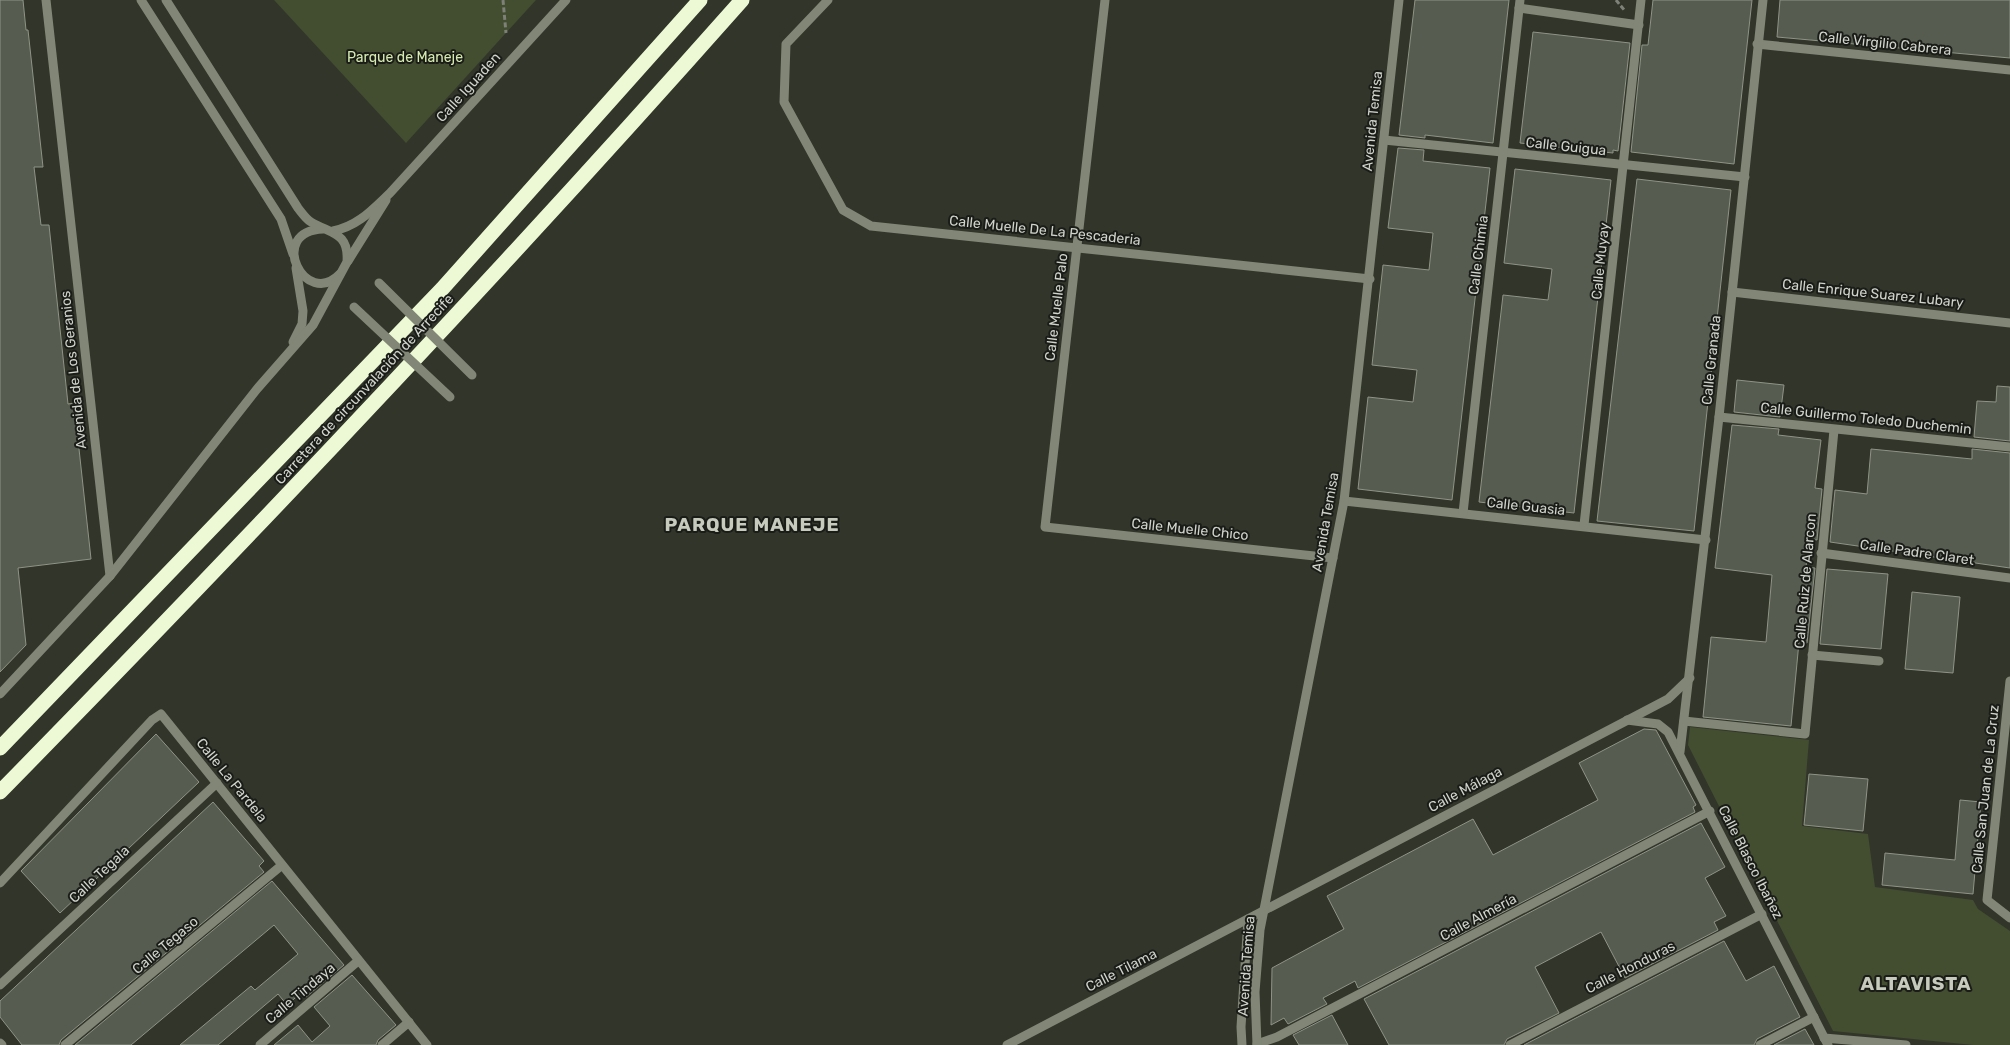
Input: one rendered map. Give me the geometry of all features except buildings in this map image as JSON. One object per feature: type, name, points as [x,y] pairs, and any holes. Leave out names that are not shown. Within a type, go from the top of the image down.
[{"type":"highway","name":"Carretera de circunvalación de Arrecife","points":[[0,748],[442,289],[700,0]]},
{"type":"highway","name":"Carretera de circunvalación de Arrecife","points":[[0,792],[130,659],[454,318],[742,0]]},
{"type":"street","name":"Avenida de Los Geranios","points":[[46,0],[110,576]]},
{"type":"street","points":[[0,694],[110,576],[288,352],[302,324],[303,311],[294,254],[281,219],[141,0]]},
{"type":"street","points":[[166,0],[298,208],[309,221],[328,230],[345,244],[345,266],[331,280],[314,282],[299,272],[295,265]]},
{"type":"street","name":"Calle Iguaden","points":[[328,230],[343,229],[362,219],[390,193],[566,0]]},
{"type":"street","name":"Calle Muelle De La Pescaderia","points":[[828,0],[786,44],[784,102],[843,210],[871,226],[1077,246],[1370,279]]},
{"type":"street","name":"Calle Muelle Palo","points":[[1045,528],[1104,0]]},
{"type":"street","name":"Avenida Temisa","points":[[1257,1045],[1255,992],[1263,910],[1344,501],[1370,279],[1399,0]]},
{"type":"street","name":"Calle Muyay","points":[[1584,525],[1642,0]]},
{"type":"street","name":"Calle Granada","points":[[1680,752],[1706,540],[1762,0]]},
{"type":"street","points":[[1519,4],[1639,25]]},
{"type":"street","name":"Calle Chimia","points":[[1463,513],[1519,4]]},
{"type":"street","name":"Calle Virgilio Cabrera","points":[[1757,44],[2010,70]]},
{"type":"street","name":"Calle Guigua","points":[[1384,140],[1745,177]]},
{"type":"street","name":"Calle Iguaden","points":[[288,352],[313,325],[345,266],[390,193]]},
{"type":"street","points":[[294,254],[300,238],[315,229],[328,230]]},
{"type":"street","points":[[379,282],[472,375]]},
{"type":"street","name":"Calle Enrique Suarez Lubary","points":[[1732,292],[2010,322]]},
{"type":"street","points":[[354,307],[450,397]]},
{"type":"street","name":"Calle Guillermo Toledo Duchemin","points":[[1719,417],[2010,447]]},
{"type":"street","name":"Calle Ruiz de Alarcon","points":[[1684,722],[1804,734],[1834,430]]},
{"type":"street","name":"Calle Guasia","points":[[1344,501],[1584,525],[1706,540]]},
{"type":"street","name":"Calle Muelle Chico","points":[[1045,528],[1333,558]]},
{"type":"street","name":"Calle Padre Claret","points":[[1821,553],[2010,578]]},
{"type":"street","points":[[1812,656],[1879,661]]},
{"type":"street","name":"Calle Málaga","points":[[1248,919],[1668,699],[1690,678]]},
{"type":"street","name":"Calle San Juan de La Cruz","points":[[2010,681],[1987,900],[2010,918]]},
{"type":"street","name":"Calle La Pardela","points":[[0,883],[152,720],[161,714],[427,1045]]},
{"type":"street","name":"Calle Blasco Ibañez","points":[[1627,720],[1658,724],[1668,732],[1680,752],[1826,1042]]},
{"type":"street","name":"Calle Tegala","points":[[0,985],[217,783]]},
{"type":"street","name":"Calle Almería","points":[[1257,1045],[1277,1037],[1710,811]]},
{"type":"street","name":"Calle Tegaso","points":[[65,1045],[282,865]]},
{"type":"street","name":"Calle Honduras","points":[[1510,1045],[1762,914]]},
{"type":"street","name":"Avenida Temisa","points":[[1242,1045],[1241,1027],[1248,919]]},
{"type":"street","name":"Calle Tilama","points":[[1007,1045],[1248,919]]},
{"type":"street","name":"Calle Tindaya","points":[[260,1045],[358,961]]},
{"type":"street","points":[[1760,1045],[1814,1017]]},
{"type":"street","points":[[382,1045],[408,1022]]},
{"type":"street","points":[[1826,1042],[1906,1045]]},
{"type":"path","points":[[503,0],[506,33]]},
{"type":"green space","name":"Parque de Maneje","points":[[274,0],[536,0],[406,143]]},
{"type":"green space","points":[[1690,727],[1809,740],[1802,826],[1868,834],[1875,887],[1973,900],[1978,909],[2010,931],[2010,1045],[1973,1045],[1833,1031],[1688,745]]},
{"type":"district","name":"PARQUE MANEJE","points":[[752,524]]},
{"type":"district","name":"ALTAVISTA","points":[[1916,983]]}]
